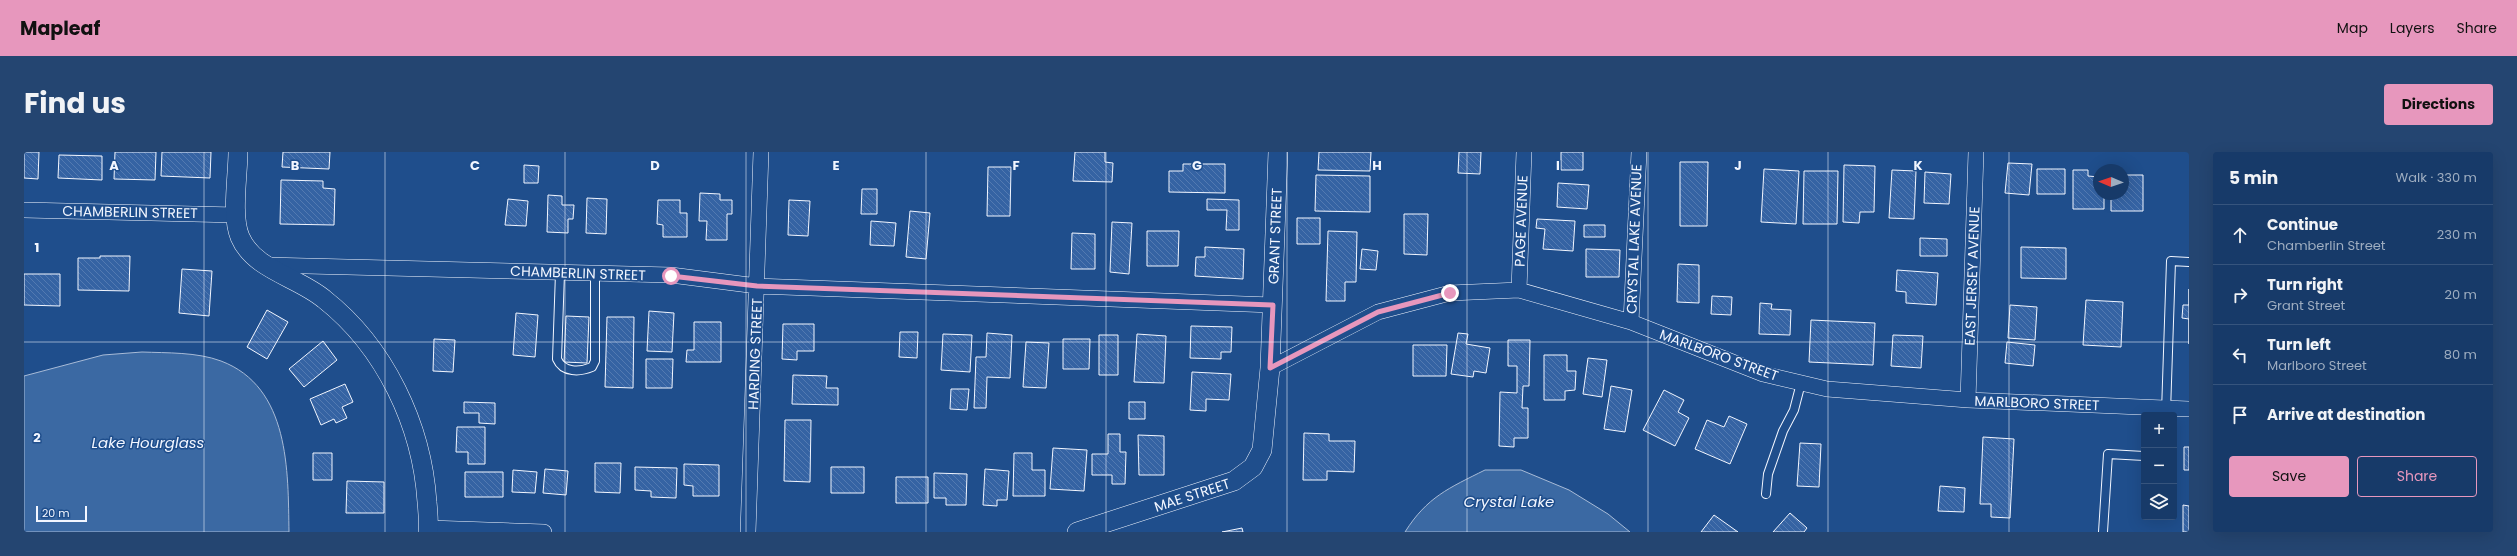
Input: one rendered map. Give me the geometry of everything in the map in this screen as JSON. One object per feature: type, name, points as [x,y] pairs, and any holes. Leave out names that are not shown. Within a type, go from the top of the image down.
[{"type":"street","points":[[238,152],[236,215],[240,236],[250,252],[266,265],[324,298],[364,337],[389,373],[408,416],[425,477],[428,530],[544,532]]},
{"type":"street","name":"HARDING STREET","points":[[748,532],[761,152]]},
{"type":"street","name":"GRANT STREET","points":[[1270,368],[1278,152]]},
{"type":"street","name":"PAGE AVENUE","points":[[1519,290],[1524,152]]},
{"type":"street","name":"EAST JERSEY AVENUE","points":[[1968,400],[1976,152]]},
{"type":"street","name":"CRYSTAL LAKE AVENUE","points":[[1631,322],[1638,154]]},
{"type":"street","name":"CHAMBERLIN STREET","points":[[24,210],[236,215]]},
{"type":"street","name":"CHAMBERLIN STREET","points":[[266,265],[671,276],[757,286],[1273,305]]},
{"type":"street","name":"MARLBORO STREET","points":[[1270,368],[1378,312],[1450,293],[1519,290],[1631,322],[1763,374],[1827,389],[1968,400],[2166,411],[2189,409]]},
{"type":"street","name":"MAE STREET","points":[[1077,532],[1234,481],[1253,467],[1262,450],[1270,368]]},
{"type":"lane","points":[[2166,411],[2171,261],[2189,262]]},
{"type":"lane","points":[[560,273],[557,359],[560,365],[566,369],[584,370],[592,367],[595,361],[595,274]]},
{"type":"lane","points":[[1766,494],[1768,474],[1783,431],[1794,410],[1800,383]]},
{"type":"lane","points":[[2103,532],[2108,454],[2141,456]]},
{"type":"water","name":"Lake Hourglass","points":[[142,352],[192,354],[212,358],[244,373],[261,390],[273,410],[280,433],[285,458],[288,483],[289,532],[24,532],[24,376],[103,355]]},
{"type":"water","name":"Crystal Lake","points":[[1485,470],[1521,470],[1569,490],[1608,514],[1630,532],[1405,532],[1413,520],[1430,502],[1460,482]]},
{"type":"building","points":[[24,152],[39,152],[38,179],[24,178]]},
{"type":"building","points":[[115,152],[156,152],[155,180],[114,179]]},
{"type":"building","points":[[162,152],[211,152],[210,178],[161,176]]},
{"type":"building","points":[[283,152],[330,152],[329,169],[282,167]]},
{"type":"building","points":[[1075,152],[1105,152],[1105,162],[1113,163],[1112,182],[1073,181]]},
{"type":"building","points":[[1319,152],[1371,152],[1370,171],[1318,170]]},
{"type":"building","points":[[1459,152],[1481,152],[1480,174],[1458,173]]},
{"type":"building","points":[[1561,152],[1583,152],[1583,170],[1561,170]]},
{"type":"building","points":[[59,155],[102,156],[102,180],[58,178]]},
{"type":"building","points":[[1680,162],[1708,162],[1707,226],[1680,226]]},
{"type":"building","points":[[2008,163],[2032,164],[2029,195],[2005,193]]},
{"type":"building","points":[[1183,164],[1225,164],[1225,193],[1169,192],[1169,171],[1183,171]]},
{"type":"building","points":[[524,165],[539,166],[538,183],[524,183]]},
{"type":"building","points":[[1844,165],[1875,166],[1874,212],[1860,212],[1859,223],[1843,222]]},
{"type":"building","points":[[988,167],[1011,167],[1010,216],[987,216]]},
{"type":"building","points":[[1764,169],[1799,171],[1796,224],[1761,222]]},
{"type":"building","points":[[2037,169],[2065,169],[2065,194],[2037,194]]},
{"type":"building","points":[[1892,170],[1916,171],[1914,219],[1889,218]]},
{"type":"building","points":[[2073,170],[2088,170],[2088,176],[2093,176],[2093,200],[2104,200],[2104,209],[2073,209]]},
{"type":"building","points":[[1804,171],[1838,171],[1837,224],[1803,224]]},
{"type":"building","points":[[1925,172],[1951,174],[1949,204],[1924,203]]},
{"type":"building","points":[[1316,175],[1370,176],[1370,212],[1315,211]]},
{"type":"building","points":[[2129,175],[2143,175],[2143,211],[2111,211],[2111,200],[2129,200]]},
{"type":"building","points":[[281,180],[323,181],[323,188],[335,189],[334,225],[280,224]]},
{"type":"building","points":[[1558,183],[1589,185],[1587,209],[1557,207]]},
{"type":"building","points":[[862,189],[877,189],[877,214],[861,214]]},
{"type":"building","points":[[700,193],[720,194],[720,200],[732,200],[732,214],[727,214],[727,240],[706,240],[707,221],[699,221]]},
{"type":"building","points":[[548,195],[562,196],[562,205],[574,205],[573,219],[568,219],[568,233],[547,232]]},
{"type":"building","points":[[587,198],[607,199],[606,234],[586,233]]},
{"type":"building","points":[[508,199],[528,201],[526,226],[505,225]]},
{"type":"building","points":[[1207,199],[1239,200],[1239,230],[1226,230],[1227,210],[1207,210]]},
{"type":"building","points":[[658,200],[680,200],[680,213],[687,213],[687,237],[663,237],[663,225],[657,224]]},
{"type":"building","points":[[789,200],[810,201],[808,236],[788,235]]},
{"type":"building","points":[[910,211],[930,213],[926,259],[906,257]]},
{"type":"building","points":[[1404,214],[1428,214],[1427,255],[1404,254]]},
{"type":"building","points":[[1297,218],[1320,218],[1320,244],[1297,244]]},
{"type":"building","points":[[1537,219],[1575,221],[1573,251],[1543,249],[1545,229],[1536,228]]},
{"type":"building","points":[[871,221],[896,223],[894,246],[870,245]]},
{"type":"building","points":[[1112,222],[1132,223],[1129,274],[1110,272]]},
{"type":"building","points":[[1584,225],[1605,225],[1605,237],[1584,237]]},
{"type":"building","points":[[1147,231],[1179,231],[1178,266],[1147,266]]},
{"type":"building","points":[[1328,231],[1357,232],[1356,282],[1345,282],[1345,301],[1326,301]]},
{"type":"building","points":[[1072,233],[1095,234],[1095,269],[1071,269]]},
{"type":"building","points":[[1920,238],[1947,239],[1947,256],[1920,256]]},
{"type":"building","points":[[1205,247],[1244,249],[1243,279],[1195,276],[1196,257],[1205,257]]},
{"type":"building","points":[[2021,247],[2066,248],[2066,279],[2021,278]]},
{"type":"building","points":[[1362,249],[1378,251],[1376,270],[1360,269]]},
{"type":"building","points":[[1586,249],[1620,250],[1619,277],[1586,277]]},
{"type":"building","points":[[100,256],[130,256],[129,291],[78,290],[78,258],[100,258]]},
{"type":"building","points":[[1678,264],[1699,265],[1699,303],[1677,302]]},
{"type":"building","points":[[182,269],[212,271],[209,316],[179,313]]},
{"type":"building","points":[[1897,270],[1938,273],[1936,305],[1906,303],[1906,292],[1896,291]]},
{"type":"building","points":[[24,274],[60,274],[60,306],[24,305]]},
{"type":"building","points":[[1712,296],[1732,297],[1731,315],[1711,314]]},
{"type":"building","points":[[2086,300],[2123,302],[2121,347],[2083,345]]},
{"type":"building","points":[[1760,303],[1772,304],[1771,309],[1791,310],[1790,335],[1759,334]]},
{"type":"building","points":[[2010,305],[2037,307],[2035,340],[2008,338]]},
{"type":"building","points":[[2183,305],[2189,305],[2189,319],[2182,318]]},
{"type":"building","points":[[267,310],[288,322],[267,359],[247,347]]},
{"type":"building","points":[[649,311],[674,313],[672,352],[647,351]]},
{"type":"building","points":[[516,313],[538,315],[535,357],[513,355]]},
{"type":"building","points":[[566,316],[589,317],[587,363],[564,362]]},
{"type":"building","points":[[607,317],[634,317],[633,388],[605,387]]},
{"type":"building","points":[[1811,320],[1875,323],[1873,365],[1809,362]]},
{"type":"building","points":[[694,322],[721,322],[721,362],[686,362],[687,350],[694,350]]},
{"type":"building","points":[[783,324],[814,324],[814,351],[797,351],[797,360],[782,359]]},
{"type":"building","points":[[1191,326],[1232,327],[1231,352],[1221,352],[1221,359],[1190,358]]},
{"type":"building","points":[[900,332],[918,332],[917,358],[899,357]]},
{"type":"building","points":[[987,333],[1012,335],[1010,378],[987,377],[986,408],[974,408],[976,357],[986,357]]},
{"type":"building","points":[[1458,333],[1468,334],[1466,344],[1490,348],[1486,373],[1474,371],[1473,377],[1451,374]]},
{"type":"building","points":[[943,334],[972,335],[970,372],[941,370]]},
{"type":"building","points":[[1137,334],[1166,336],[1164,383],[1134,382]]},
{"type":"building","points":[[1099,335],[1118,335],[1118,375],[1099,375]]},
{"type":"building","points":[[1893,335],[1923,336],[1921,368],[1891,366]]},
{"type":"building","points":[[434,339],[455,340],[453,372],[433,371]]},
{"type":"building","points":[[1063,339],[1090,339],[1089,369],[1063,369]]},
{"type":"building","points":[[1508,340],[1530,340],[1529,386],[1523,386],[1522,408],[1528,408],[1528,438],[1514,438],[1514,447],[1499,446],[1500,392],[1517,393],[1517,366],[1508,366]]},
{"type":"building","points":[[323,341],[337,360],[304,387],[289,369]]},
{"type":"building","points":[[1026,342],[1049,343],[1046,388],[1023,387]]},
{"type":"building","points":[[2007,342],[2035,345],[2033,366],[2005,363]]},
{"type":"building","points":[[1413,345],[1447,345],[1446,376],[1413,376]]},
{"type":"building","points":[[1544,355],[1567,355],[1567,371],[1576,371],[1575,390],[1565,391],[1565,400],[1544,400]]},
{"type":"building","points":[[1588,358],[1607,360],[1602,397],[1583,394]]},
{"type":"building","points":[[646,359],[673,359],[672,388],[646,388]]},
{"type":"building","points":[[1192,372],[1231,374],[1229,400],[1206,399],[1206,411],[1190,410]]},
{"type":"building","points":[[793,375],[827,376],[826,388],[838,388],[838,405],[792,404]]},
{"type":"building","points":[[345,384],[353,402],[342,407],[347,418],[336,423],[334,419],[321,425],[310,399]]},
{"type":"building","points":[[1611,386],[1632,390],[1625,432],[1604,429]]},
{"type":"building","points":[[951,389],[969,389],[967,410],[950,409]]},
{"type":"building","points":[[1664,390],[1684,400],[1678,412],[1689,418],[1675,446],[1643,430]]},
{"type":"building","points":[[464,402],[495,403],[495,424],[479,423],[479,413],[464,413]]},
{"type":"building","points":[[1129,402],[1145,402],[1145,419],[1129,419]]},
{"type":"building","points":[[1729,416],[1747,424],[1730,464],[1695,449],[1707,420],[1724,427]]},
{"type":"building","points":[[785,420],[811,420],[810,482],[784,481]]},
{"type":"building","points":[[457,427],[485,427],[485,464],[468,464],[468,452],[456,452]]},
{"type":"building","points":[[1304,433],[1329,434],[1329,441],[1355,441],[1354,472],[1327,471],[1327,480],[1303,480]]},
{"type":"building","points":[[1108,434],[1120,434],[1120,452],[1126,452],[1125,484],[1112,484],[1112,475],[1092,475],[1092,454],[1108,454]]},
{"type":"building","points":[[1138,435],[1164,436],[1164,475],[1139,475]]},
{"type":"building","points":[[1983,437],[2014,439],[2010,518],[1991,517],[1991,504],[1980,504]]},
{"type":"building","points":[[1800,443],[1821,444],[1819,487],[1797,486]]},
{"type":"building","points":[[2184,447],[2189,447],[2189,470],[2184,470]]},
{"type":"building","points":[[1053,448],[1087,450],[1084,491],[1050,489]]},
{"type":"building","points":[[313,453],[332,453],[332,480],[313,480]]},
{"type":"building","points":[[1014,453],[1032,453],[1032,470],[1045,470],[1045,496],[1013,496]]},
{"type":"building","points":[[595,463],[621,463],[620,493],[595,492]]},
{"type":"building","points":[[684,464],[719,465],[719,496],[693,496],[693,486],[684,485]]},
{"type":"building","points":[[635,467],[677,468],[676,498],[651,497],[651,491],[635,490]]},
{"type":"building","points":[[831,467],[864,467],[864,493],[831,493]]},
{"type":"building","points":[[545,469],[568,471],[566,495],[543,493]]},
{"type":"building","points":[[985,469],[1009,471],[1007,500],[997,500],[997,506],[983,505]]},
{"type":"building","points":[[513,470],[537,472],[535,493],[512,492]]},
{"type":"building","points":[[465,472],[503,472],[503,497],[465,497]]},
{"type":"building","points":[[934,473],[967,474],[966,505],[946,505],[946,498],[934,498]]},
{"type":"building","points":[[896,477],[928,477],[928,503],[896,503]]},
{"type":"building","points":[[347,481],[384,482],[384,513],[346,513]]},
{"type":"building","points":[[1940,486],[1965,488],[1964,512],[1938,511]]},
{"type":"building","points":[[2183,505],[2189,506],[2189,532],[2183,532]]},
{"type":"building","points":[[1790,513],[1807,528],[1804,532],[1773,532]]},
{"type":"building","points":[[1714,515],[1738,532],[1701,532]]},
{"type":"building","points":[[1242,528],[1243,532],[1222,532]]},
{"type":"route","points":[[671,276],[757,286],[1273,305],[1270,368],[1378,312],[1450,293]]}]
